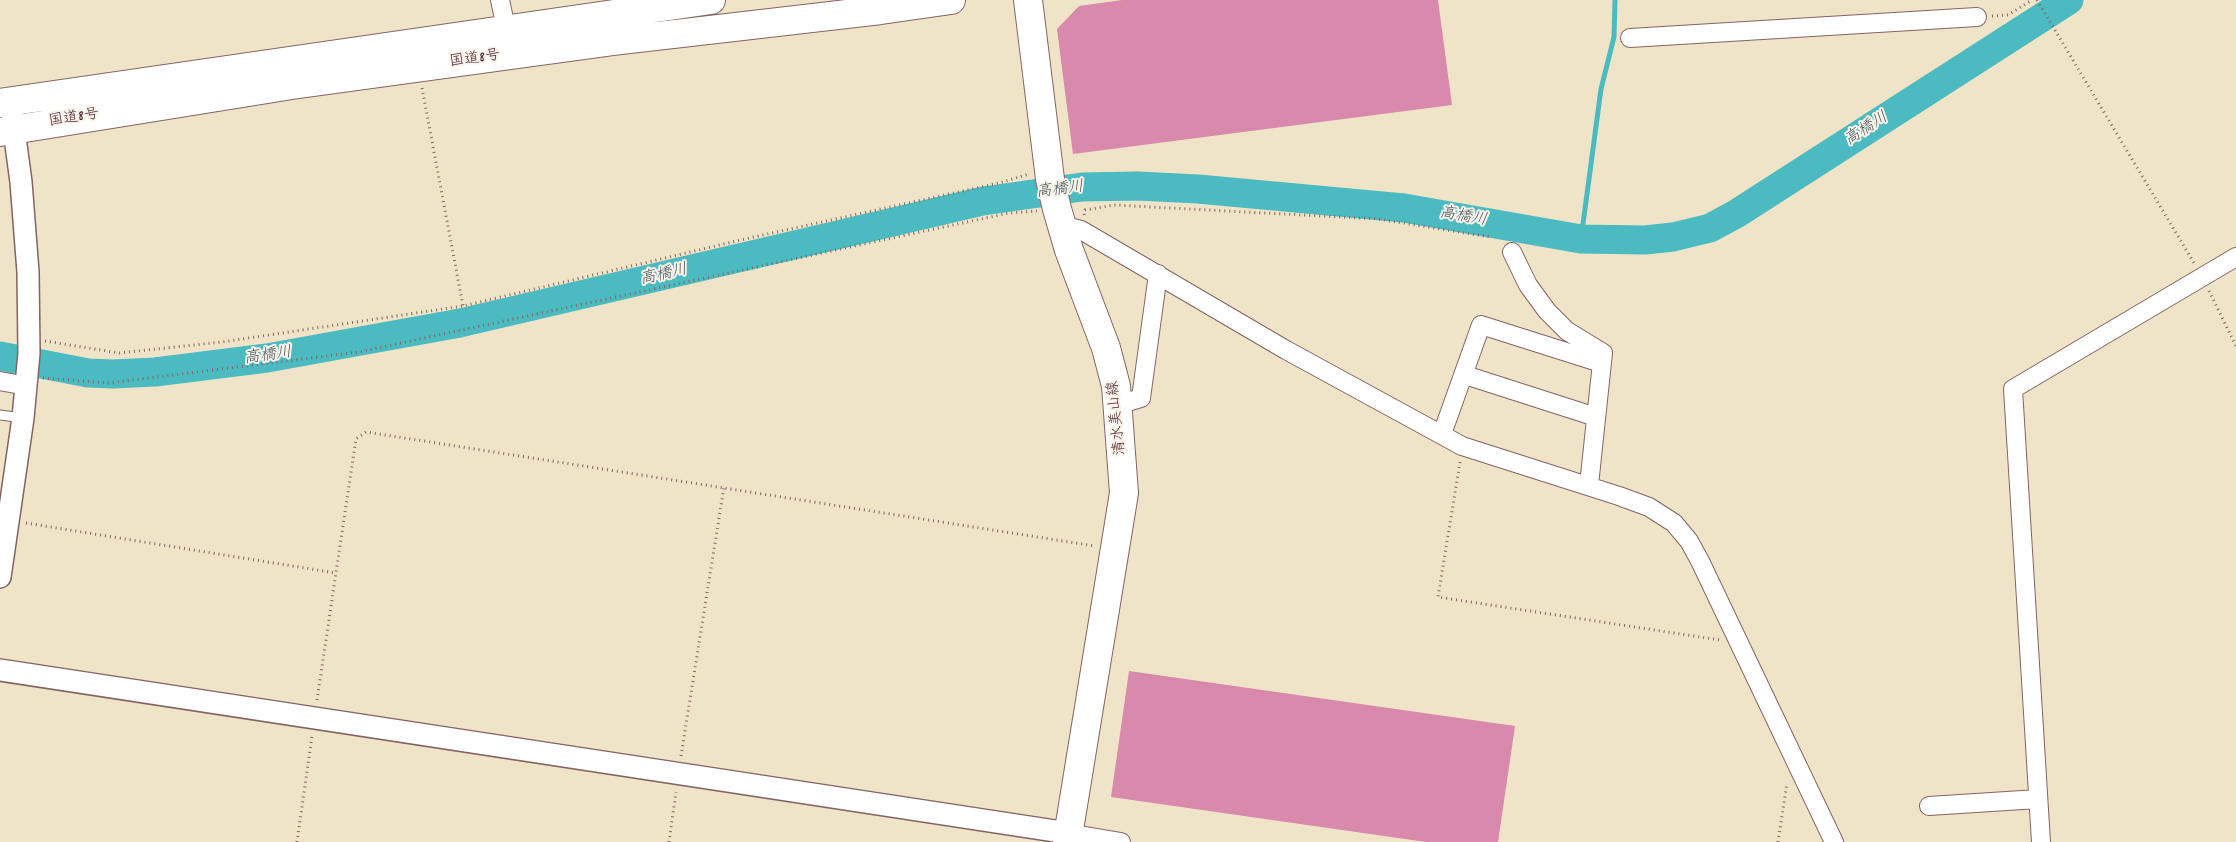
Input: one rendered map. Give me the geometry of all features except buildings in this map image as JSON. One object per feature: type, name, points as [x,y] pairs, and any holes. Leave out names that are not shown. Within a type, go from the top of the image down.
[{"type":"main road","name":"国道8号","points":[[5,102],[506,28],[711,0]]},
{"type":"main road","name":"国道8号","points":[[7,130],[614,40],[881,10],[951,0]]},
{"type":"main road","name":"清水美山線","points":[[1028,0],[1050,173],[1106,348],[1116,386],[1124,492],[1068,838]]},
{"type":"street","points":[[500,0],[506,28]]},
{"type":"street","points":[[1630,38],[1977,17]]},
{"type":"street","points":[[0,577],[23,418],[27,382],[28,345],[28,272],[21,182],[7,130],[5,102]]},
{"type":"street","points":[[1066,222],[1286,350],[1462,446],[1589,485],[1649,507],[1674,523],[1689,541],[1700,561],[1834,842]]},
{"type":"street","points":[[1512,252],[1528,285],[1547,311],[1568,331],[1603,353],[1589,485]]},
{"type":"street","points":[[2041,842],[2013,389],[2236,257]]},
{"type":"street","points":[[1118,404],[1140,398],[1158,274]]},
{"type":"street","points":[[1442,434],[1481,325],[1601,363]]},
{"type":"street","points":[[1464,375],[1596,417]]},
{"type":"street","points":[[0,381],[27,382]]},
{"type":"street","points":[[0,670],[678,774],[1068,838],[1122,842]]},
{"type":"street","points":[[1929,806],[2038,799]]},
{"type":"lane","points":[[0,415],[23,418]]},
{"type":"path","points":[[1977,17],[2008,15],[2032,0]]},
{"type":"path","points":[[2037,0],[2202,277],[2236,346]]},
{"type":"path","points":[[418,68],[463,306]]},
{"type":"path","points":[[28,345],[119,353],[222,342],[463,306],[745,238],[1050,173]]},
{"type":"path","points":[[27,382],[108,383],[359,352],[1009,213],[1066,222],[1085,210],[1114,205],[1378,219],[1490,237]]},
{"type":"path","points":[[297,842],[356,439],[366,432],[1115,550]]},
{"type":"path","points":[[1462,446],[1438,597],[1738,643]]},
{"type":"path","points":[[669,842],[678,774],[724,487]]},
{"type":"path","points":[[8,520],[336,573]]},
{"type":"path","points":[[1778,842],[1789,773],[1797,766]]},
{"type":"waterway","points":[[1581,239],[1601,89],[1614,37],[1615,0]]},
{"type":"waterway","name":"高橋川","points":[[0,356],[88,373],[113,374],[155,372],[267,358],[460,323],[983,201],[1082,187],[1138,186],[1198,189],[1404,208],[1581,239],[1645,240],[1673,237],[1710,228],[1736,214],[2069,0]]}]
